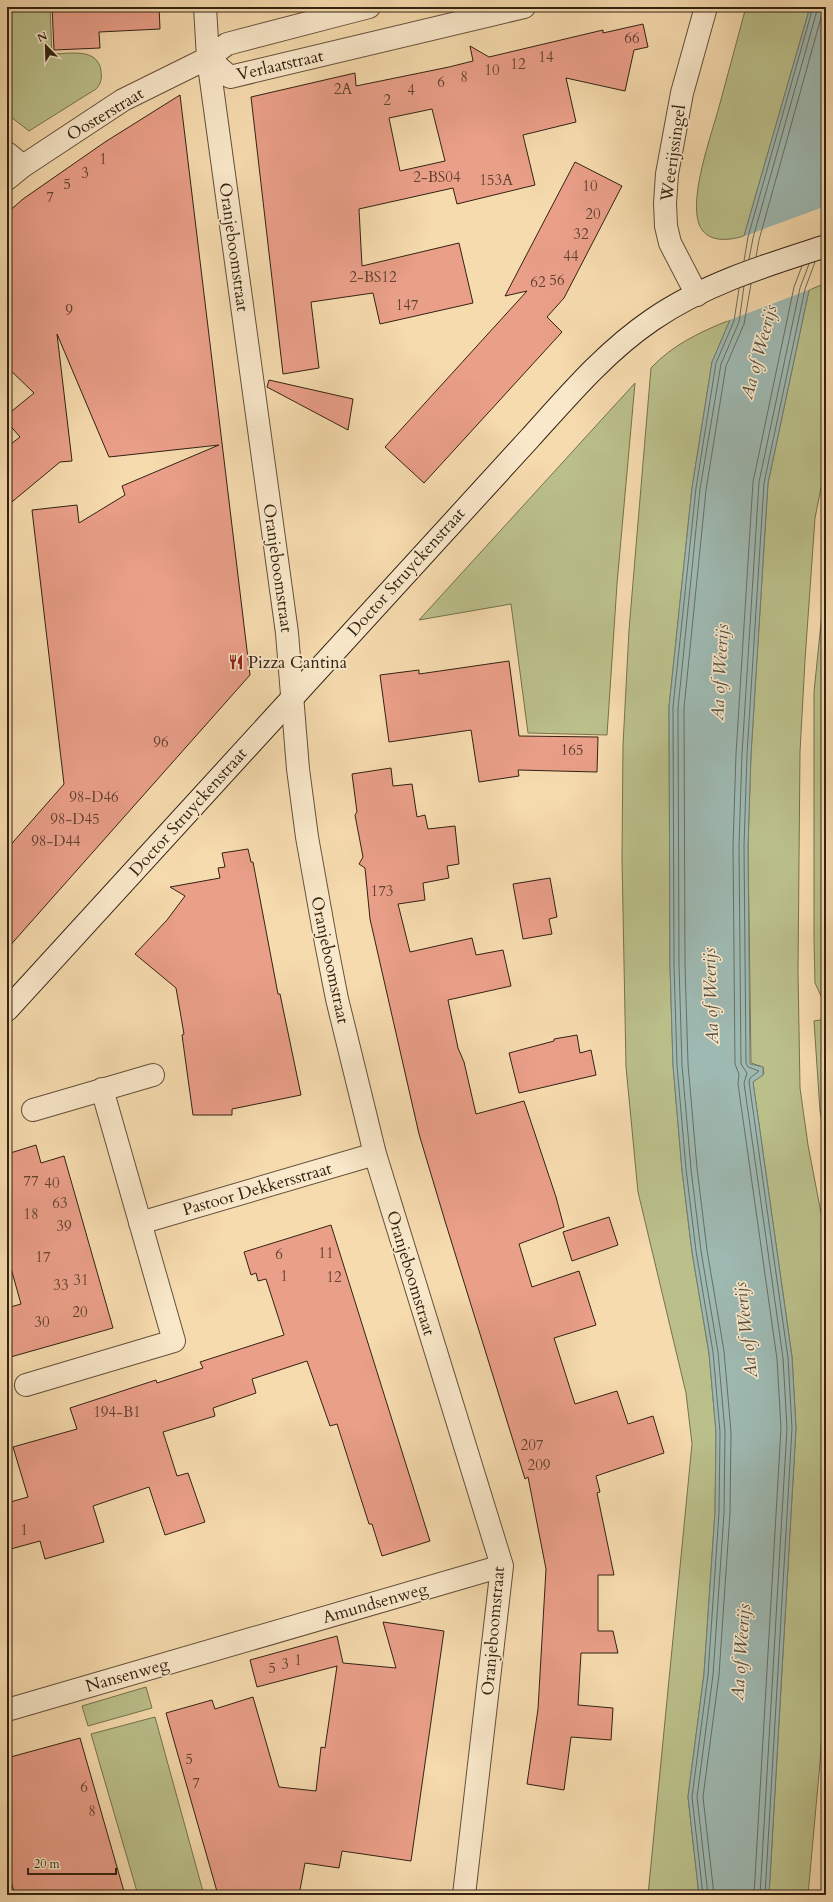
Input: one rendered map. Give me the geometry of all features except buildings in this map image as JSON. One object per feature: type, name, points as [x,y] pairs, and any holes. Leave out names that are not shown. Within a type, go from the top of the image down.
[{"type":"street","name":"Oranjeboomstraat","points":[[205,7],[208,58],[287,633],[298,769],[315,888],[337,999],[375,1154],[502,1566],[464,1895]]},
{"type":"street","name":"Verlaatstraat","points":[[369,7],[227,44],[208,58],[230,77],[524,7]]},
{"type":"street","name":"Weerijssingel","points":[[697,295],[670,243],[666,226],[664,204],[666,174],[682,93],[706,7]]},
{"type":"street","name":"Oosterstraat","points":[[12,166],[123,100],[208,58]]},
{"type":"street","name":"Doctor Struyckenstraat","points":[[7,1010],[581,382],[634,333],[676,305],[782,261],[826,246]]},
{"type":"street","points":[[33,1110],[153,1074]]},
{"type":"street","points":[[26,1385],[174,1341],[102,1089]]},
{"type":"street","name":"Pastoor Dekkersstraat","points":[[140,1223],[375,1154]]},
{"type":"street","name":"Amundsenweg","points":[[248,1640],[502,1566]]},
{"type":"street","name":"Nansenweg","points":[[7,1710],[248,1640]]},
{"type":"green space","points":[[7,7],[50,7],[52,54],[74,53],[89,55],[99,63],[101,71],[101,81],[96,89],[29,131],[7,114]]},
{"type":"green space","points":[[746,7],[810,7],[744,236],[731,239],[718,239],[707,235],[702,230],[699,224],[697,212],[697,198],[702,166]]},
{"type":"green space","points":[[826,283],[826,463],[815,518],[805,660],[800,752],[798,971],[800,1088],[808,1145],[826,1239],[826,1666],[820,1763],[808,1895],[769,1895],[796,1428],[792,1357],[753,1082],[764,1074],[763,1067],[751,1063],[748,846],[751,754],[768,483],[809,290]]},
{"type":"green space","points":[[730,320],[712,362],[692,488],[669,707],[670,965],[673,1065],[682,1170],[692,1252],[709,1353],[716,1432],[715,1512],[704,1674],[688,1797],[699,1895],[648,1895],[692,1444],[686,1393],[638,1192],[626,1067],[622,858],[623,745],[629,630],[651,368],[668,352],[709,329]]},
{"type":"green space","points":[[635,383],[617,584],[607,735],[528,733],[511,604],[419,620]]},
{"type":"green space","points":[[826,574],[826,997],[822,998],[815,983],[814,692]]},
{"type":"green space","points":[[826,1019],[826,1143],[820,1111],[814,1021]]},
{"type":"green space","points":[[146,1687],[152,1708],[88,1726],[82,1706]]},
{"type":"green space","points":[[155,1717],[204,1895],[138,1895],[91,1734]]},
{"type":"water","name":"Aa of Weerijs","points":[[810,7],[826,7],[826,245],[809,290],[768,483],[751,754],[748,846],[750,1064],[763,1067],[763,1075],[753,1082],[792,1357],[796,1428],[769,1895],[699,1895],[688,1797],[704,1674],[715,1512],[716,1432],[709,1353],[692,1252],[682,1170],[673,1065],[670,965],[669,707],[692,488],[712,362],[730,320],[744,236]]},
{"type":"pier","points":[[826,206],[826,250],[811,289],[727,321],[742,237]]},
{"type":"place","name":"Pizza Cantina","points":[[236,662]]}]
